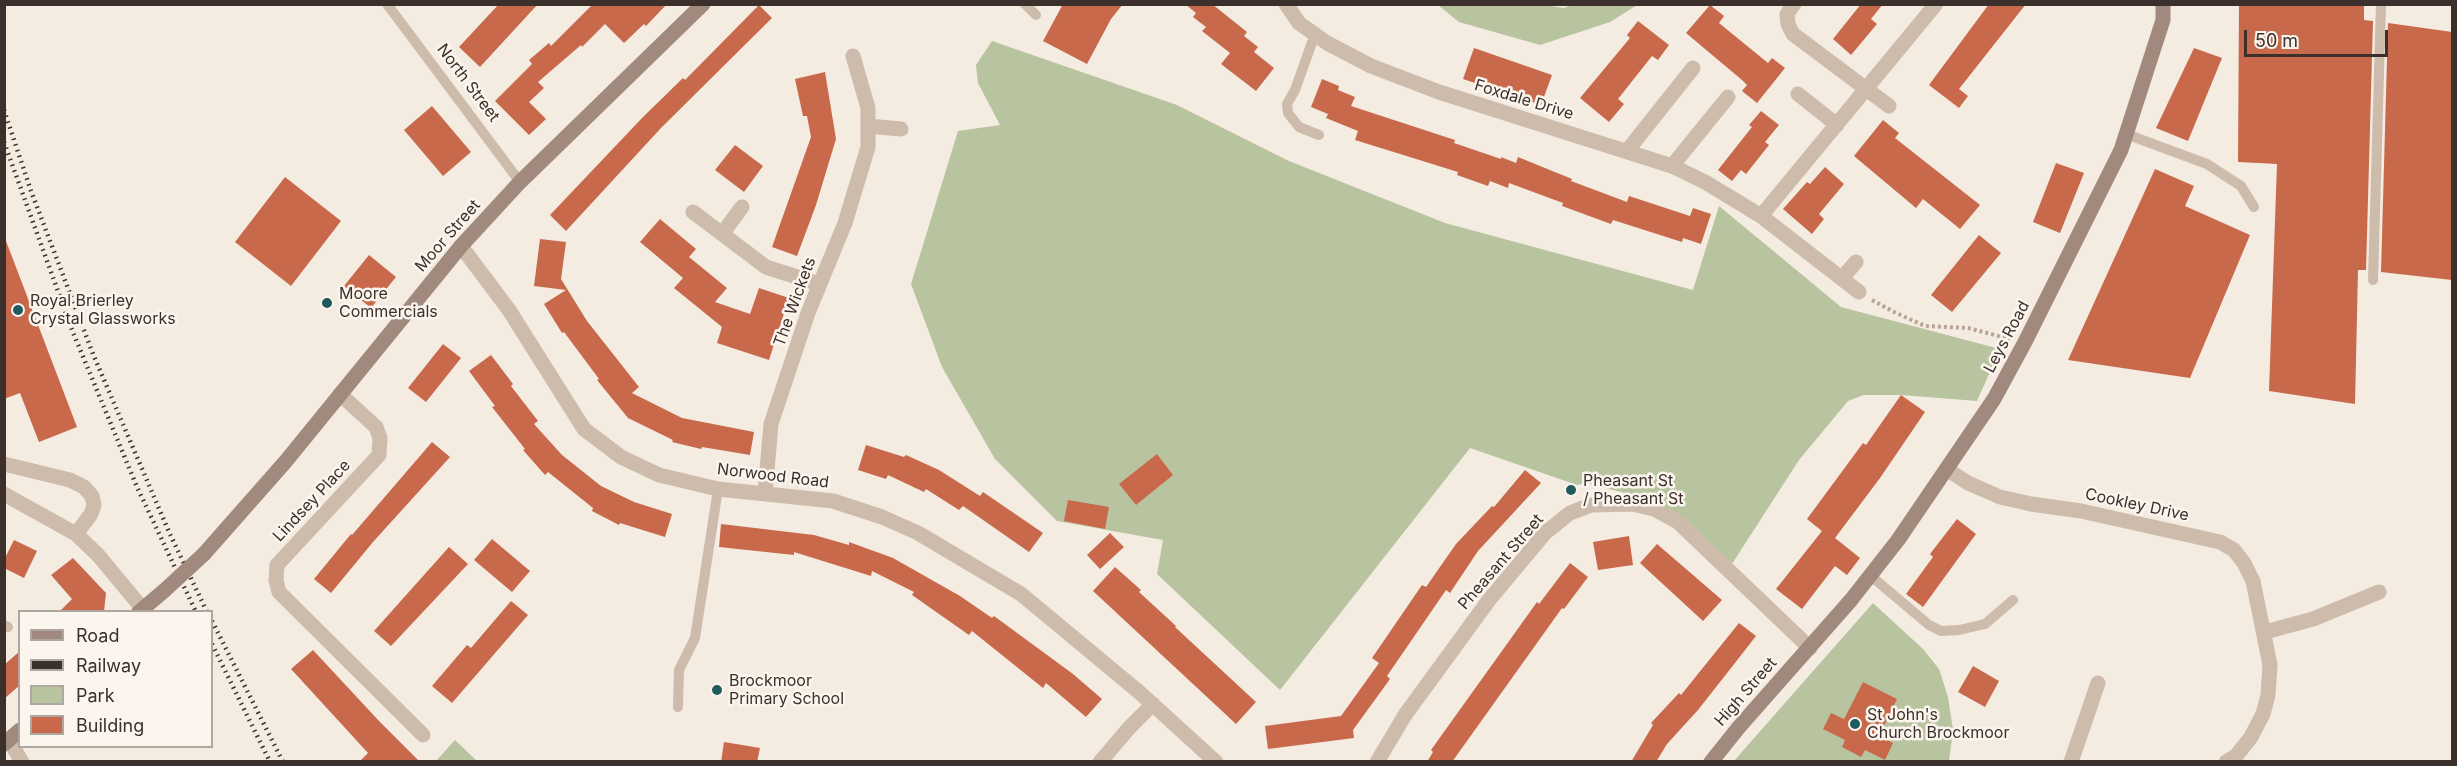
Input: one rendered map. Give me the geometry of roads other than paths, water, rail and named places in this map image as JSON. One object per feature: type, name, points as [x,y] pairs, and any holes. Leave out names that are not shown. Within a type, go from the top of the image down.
[{"type":"main road","name":"Moor Street","points":[[141,610],[204,554],[243,513],[461,246],[520,182],[703,4]]},
{"type":"main road","name":"Leys Road","points":[[1810,648],[1870,576],[1948,470],[1994,399],[2022,348],[2121,150],[2163,20],[2163,4]]},
{"type":"main road","name":"High Street","points":[[1711,762],[1739,727],[1810,648]]},
{"type":"street","name":"Foxdale Drive","points":[[1286,4],[1299,23],[1371,66],[1439,92],[1672,166],[1705,182],[1761,216],[1859,292]]},
{"type":"street","points":[[1794,4],[1787,14],[1788,24],[1794,34],[1889,106]]},
{"type":"street","points":[[1761,216],[1936,4]]},
{"type":"street","name":"The Wickets","points":[[765,493],[771,424],[819,284],[845,224],[868,147],[868,108],[853,56]]},
{"type":"street","points":[[1627,151],[1693,68]]},
{"type":"street","points":[[1798,94],[1838,125]]},
{"type":"street","points":[[1672,166],[1728,98]]},
{"type":"street","points":[[868,126],[901,129]]},
{"type":"street","points":[[722,234],[742,207]]},
{"type":"street","points":[[693,212],[766,267],[819,284]]},
{"type":"street","name":"Norwood Road","points":[[461,246],[509,310],[584,429],[621,457],[659,475],[718,489],[833,501],[882,517],[918,533],[1021,594],[1153,704],[1216,762]]},
{"type":"street","points":[[1842,278],[1856,262]]},
{"type":"street","name":"Lindsey Place","points":[[340,394],[376,427],[380,438],[379,455],[277,565],[276,580],[279,592],[423,735]]},
{"type":"street","points":[[4,464],[70,480],[84,487],[92,496],[94,505],[91,514],[76,534]]},
{"type":"street","name":"Cookley Drive","points":[[1948,470],[1968,483],[2000,496],[2031,504],[2081,511],[2220,542],[2234,550],[2253,581],[2270,665],[2268,695],[2263,714],[2251,737],[2236,756],[2226,762]]},
{"type":"street","points":[[4,494],[76,534],[98,555],[141,610]]},
{"type":"street","name":"Pheasant Street","points":[[1377,762],[1405,715],[1503,583],[1545,532],[1570,513],[1591,506],[1632,504],[1654,508],[1678,522],[1810,648]]},
{"type":"street","points":[[2265,632],[2313,619],[2379,592]]},
{"type":"street","points":[[2071,762],[2098,684]]},
{"type":"street","points":[[1100,762],[1153,704]]},
{"type":"street","points":[[11,738],[22,762]]},
{"type":"lane","name":"North Street","points":[[387,4],[520,182]]},
{"type":"lane","points":[[1025,4],[1036,15]]},
{"type":"lane","points":[[2373,280],[2381,4]]},
{"type":"lane","points":[[1315,34],[1295,90],[1287,104],[1288,113],[1299,127],[1319,135]]},
{"type":"lane","points":[[2126,134],[2206,164],[2241,186],[2254,207]]},
{"type":"lane","points":[[678,707],[678,670],[695,638],[718,489]]},
{"type":"lane","points":[[1870,576],[1929,626],[1941,631],[1959,630],[1985,624],[2013,600]]},
{"type":"railway","points":[[4,110],[31,191],[93,354],[169,532],[206,610]]},
{"type":"railway","points":[[4,142],[72,330],[137,487],[195,610]]},
{"type":"railway","points":[[213,623],[283,762]]},
{"type":"railway","points":[[213,646],[270,762]]},
{"type":"place","name":"Moore Commercials","points":[[327,303]]},
{"type":"place","name":"Royal Brierley Crystal Glassworks","points":[[18,310]]},
{"type":"place","name":"Pheasant St / Pheasant St","points":[[1571,490]]},
{"type":"place","name":"Brockmoor Primary School","points":[[717,690]]},
{"type":"place","name":"St John's Church Brockmoor","points":[[1855,724]]}]
